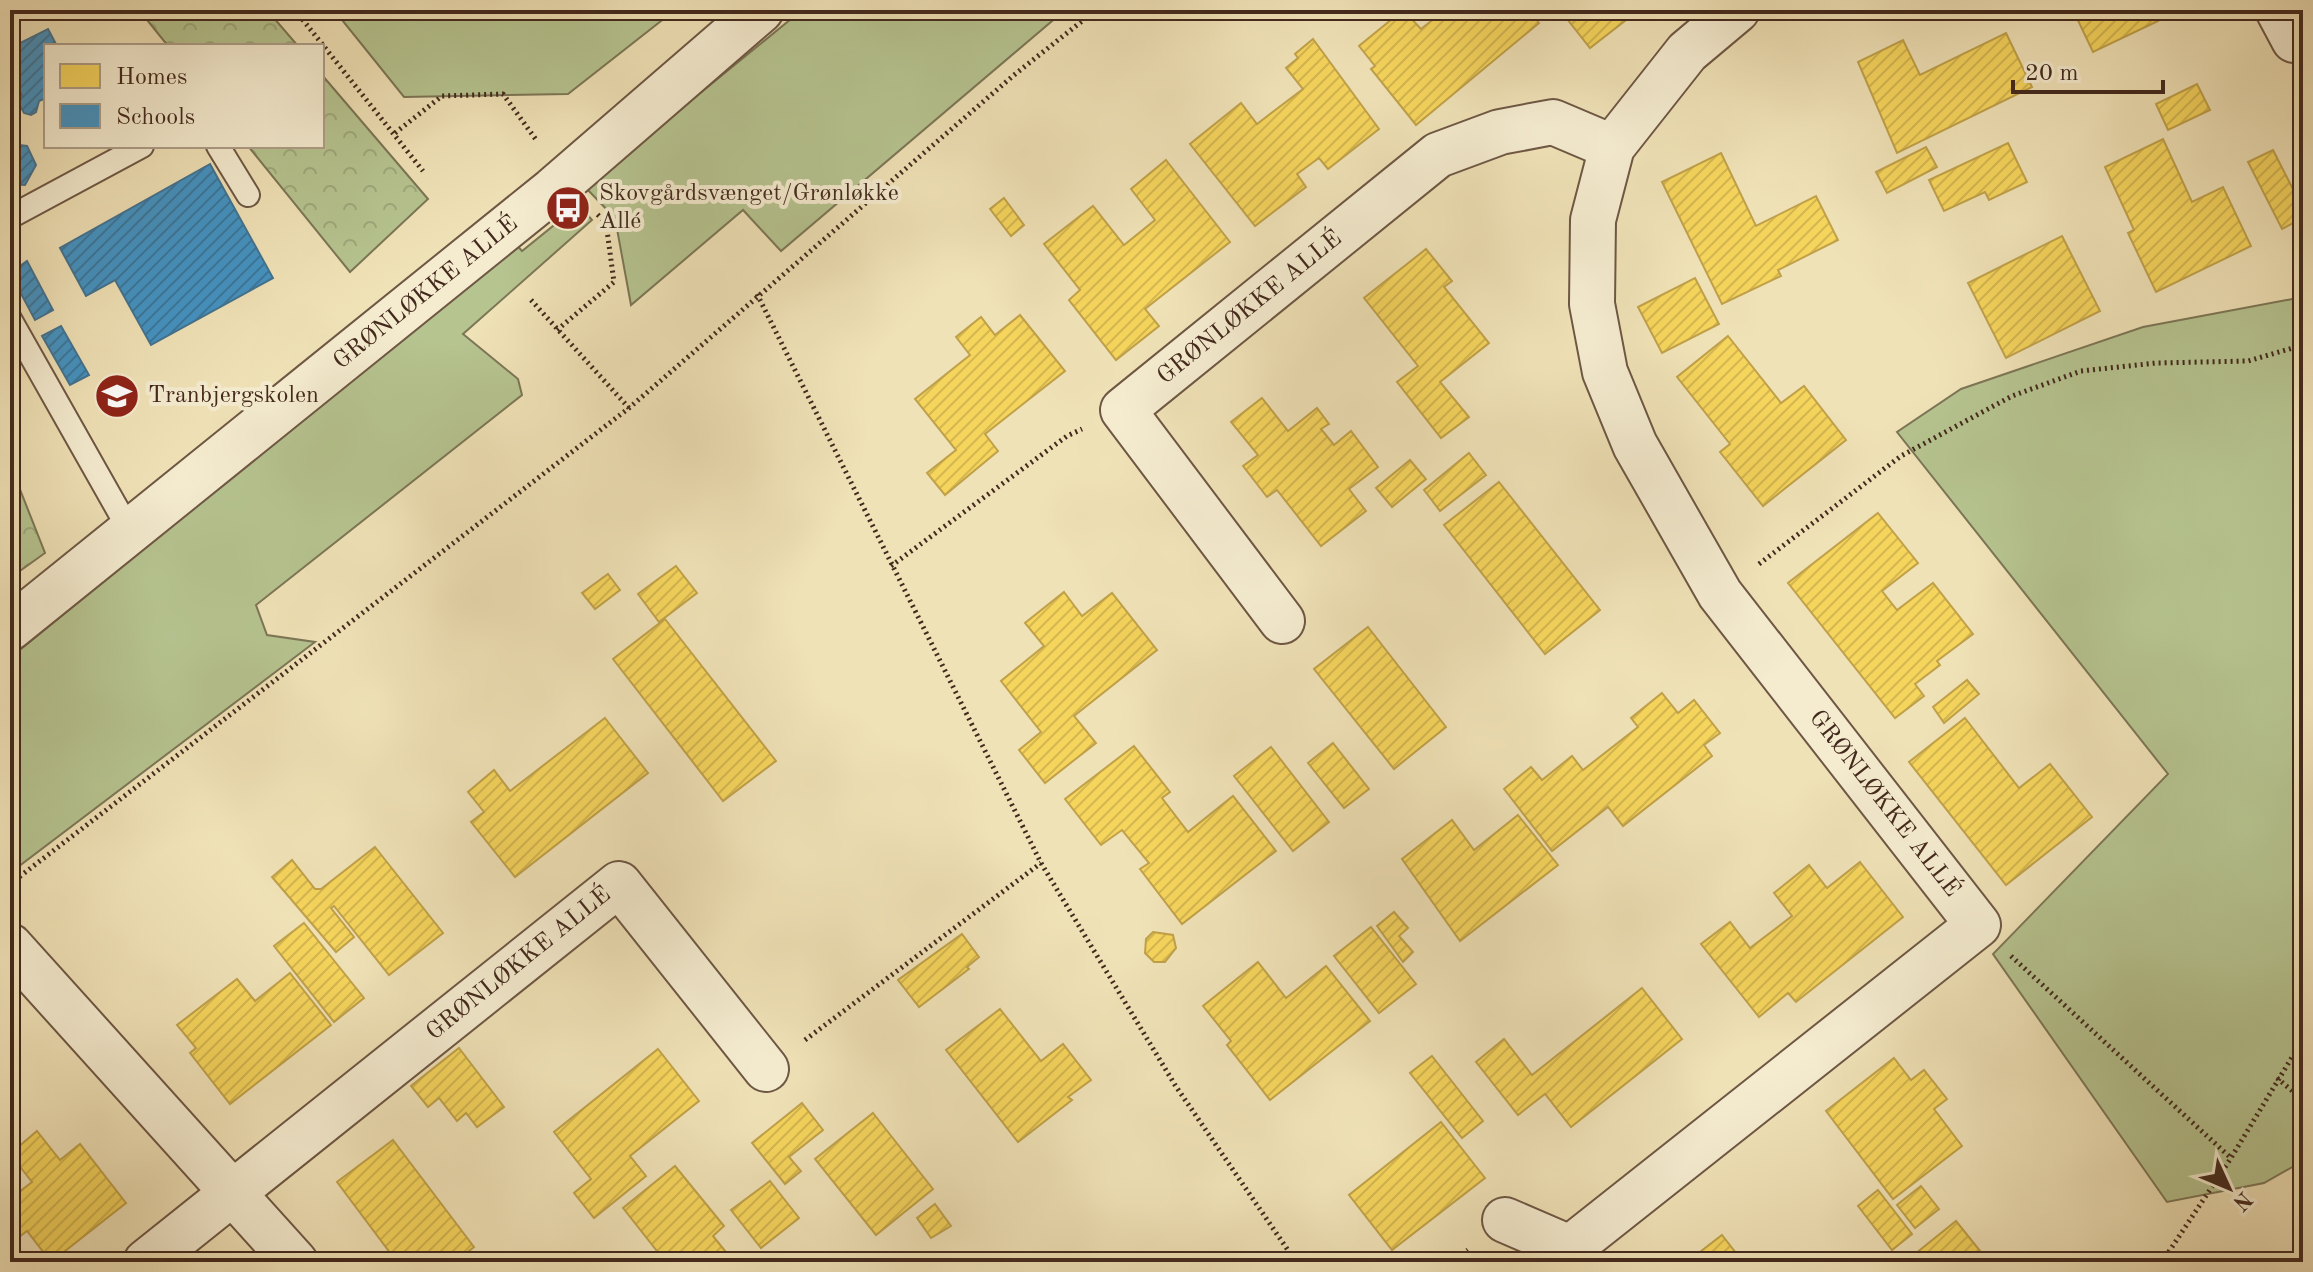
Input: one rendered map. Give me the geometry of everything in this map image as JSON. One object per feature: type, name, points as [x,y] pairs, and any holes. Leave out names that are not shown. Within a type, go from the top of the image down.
[{"type":"street","name":"GRØNLØKKE ALLÉ","points":[[10,628],[553,190],[761,10]]},
{"type":"street","name":"GRØNLØKKE ALLÉ","points":[[1737,10],[1687,52],[1612,147],[1593,220],[1592,304],[1605,372],[1635,445],[1720,594],[1978,925]]},
{"type":"street","name":"GRØNLØKKE ALLÉ","points":[[1123,410],[1438,155],[1500,132],[1553,122],[1612,147]]},
{"type":"street","points":[[1123,410],[1282,621]]},
{"type":"street","name":"GRØNLØKKE ALLÉ","points":[[146,1262],[619,884],[766,1069]]},
{"type":"street","points":[[1505,1220],[1570,1248],[1978,925]]},
{"type":"street","points":[[10,946],[295,1262]]},
{"type":"lane","points":[[10,217],[138,148]]},
{"type":"lane","points":[[219,148],[248,195]]},
{"type":"lane","points":[[10,319],[131,533]]},
{"type":"path","points":[[295,10],[322,44]]},
{"type":"path","points":[[10,884],[629,408],[757,294],[1014,75],[1096,10]]},
{"type":"path","points":[[324,46],[423,171]]},
{"type":"path","points":[[757,294],[1041,863],[1175,1085],[1296,1262]]},
{"type":"path","points":[[531,300],[629,408]]},
{"type":"path","points":[[1720,594],[1901,456],[2012,396],[2081,371],[2156,363],[2248,361],[2303,345]]},
{"type":"path","points":[[891,566],[1067,436],[1123,410]]},
{"type":"path","points":[[766,1069],[1041,863]]},
{"type":"path","points":[[1978,925],[2231,1158]]},
{"type":"path","points":[[2162,1262],[2231,1158],[2303,1039]]},
{"type":"path","points":[[2277,1078],[2303,1100]]},
{"type":"green space","points":[[139,10],[267,10],[296,44],[166,44]]},
{"type":"green space","points":[[334,10],[675,10],[568,94],[404,97]]},
{"type":"green space","points":[[802,10],[1065,10],[781,251],[743,210],[631,305],[615,218],[585,187]]},
{"type":"green space","points":[[324,77],[428,199],[350,272],[250,148],[324,148]]},
{"type":"green space","points":[[579,205],[592,220],[463,334],[518,379],[522,395],[256,605],[267,635],[315,642],[10,873],[10,658],[515,243],[522,251]]},
{"type":"green space","points":[[2303,297],[2303,1161],[2264,1183],[2167,1202],[1993,954],[2168,774],[1897,432],[1961,389],[2143,327]]},
{"type":"green space","points":[[10,464],[45,553],[10,578]]},
{"type":"building: Homes","points":[[1403,10],[1421,29],[1445,10],[1529,10],[1539,23],[1416,125],[1371,69],[1375,66],[1359,46]]},
{"type":"building: Homes","points":[[1560,10],[1639,10],[1590,48]]},
{"type":"building: Homes","points":[[2073,10],[2152,10],[2158,21],[2093,52]]},
{"type":"building: Homes","points":[[2006,33],[2032,87],[1897,153],[1858,62],[1903,40],[1920,75]]},
{"type":"building: Homes","points":[[1313,39],[1379,129],[1328,169],[1319,158],[1297,174],[1306,187],[1255,226],[1190,144],[1241,103],[1257,124],[1303,89],[1286,68],[1298,58],[1295,54]]},
{"type":"building: Homes","points":[[2197,84],[2210,110],[2168,130],[2156,104]]},
{"type":"building: Homes","points":[[2163,139],[2192,202],[2223,187],[2251,246],[2156,292],[2128,233],[2134,230],[2105,167]]},
{"type":"building: Homes","points":[[2008,143],[2027,182],[1989,200],[1985,192],[1944,211],[1929,180]]},
{"type":"building: Homes","points":[[1926,147],[1937,167],[1887,193],[1876,172]]},
{"type":"building: Homes","points":[[2273,150],[2303,209],[2303,218],[2282,229],[2248,162]]},
{"type":"building: Homes","points":[[1721,153],[1756,226],[1816,196],[1838,240],[1778,270],[1781,276],[1722,304],[1662,182]]},
{"type":"building: Homes","points":[[1166,160],[1230,242],[1145,309],[1159,326],[1116,360],[1069,300],[1080,290],[1044,244],[1093,206],[1124,245],[1155,220],[1131,189]]},
{"type":"building: Homes","points":[[1004,198],[1024,225],[1011,236],[990,209]]},
{"type":"building: Homes","points":[[2062,236],[2100,311],[2006,358],[1968,283]]},
{"type":"building: Homes","points":[[1426,249],[1452,281],[1444,287],[1489,343],[1440,382],[1469,417],[1441,438],[1397,382],[1418,366],[1364,298]]},
{"type":"building: Homes","points":[[1695,278],[1719,324],[1662,353],[1638,307]]},
{"type":"building: Homes","points":[[1020,315],[1065,371],[985,434],[998,451],[945,495],[927,473],[956,450],[915,399],[970,355],[956,337],[981,317],[995,335]]},
{"type":"building: Homes","points":[[1728,336],[1781,403],[1804,386],[1846,440],[1763,506],[1720,452],[1730,444],[1677,377]]},
{"type":"building: Homes","points":[[1262,398],[1288,431],[1317,408],[1329,424],[1321,429],[1334,445],[1351,431],[1378,467],[1349,489],[1366,511],[1321,546],[1277,490],[1267,497],[1243,466],[1258,455],[1231,422]]},
{"type":"building: Homes","points":[[1469,453],[1486,475],[1440,511],[1424,490]]},
{"type":"building: Homes","points":[[1410,460],[1426,479],[1392,507],[1376,488]]},
{"type":"building: Homes","points":[[1499,482],[1600,610],[1545,654],[1444,525]]},
{"type":"building: Homes","points":[[1878,513],[1918,563],[1882,591],[1897,610],[1933,583],[1973,634],[1937,661],[1940,665],[1915,684],[1924,696],[1895,718],[1788,583]]},
{"type":"building: Homes","points":[[676,566],[697,593],[659,622],[638,594]]},
{"type":"building: Homes","points":[[608,574],[620,590],[595,609],[582,593]]},
{"type":"building: Homes","points":[[1064,592],[1082,616],[1112,593],[1157,650],[1074,716],[1096,743],[1045,783],[1019,750],[1041,732],[1001,681],[1044,646],[1025,623]]},
{"type":"building: Homes","points":[[665,619],[776,761],[723,801],[613,659]]},
{"type":"building: Homes","points":[[1368,627],[1446,727],[1394,769],[1314,669]]},
{"type":"building: Homes","points":[[1967,680],[1979,694],[1944,723],[1933,707]]},
{"type":"building: Homes","points":[[1662,693],[1678,713],[1694,700],[1720,733],[1704,745],[1712,756],[1623,826],[1608,807],[1552,851],[1504,789],[1531,767],[1542,780],[1572,756],[1583,770],[1638,727],[1631,718]]},
{"type":"building: Homes","points":[[605,718],[648,773],[515,877],[471,822],[484,812],[468,792],[494,770],[510,791]]},
{"type":"building: Homes","points":[[1965,718],[2019,788],[2050,764],[2092,817],[2006,885],[1909,762]]},
{"type":"building: Homes","points":[[1333,743],[1369,789],[1344,808],[1308,763]]},
{"type":"building: Homes","points":[[1134,746],[1170,792],[1162,798],[1188,832],[1233,796],[1276,851],[1182,924],[1140,869],[1149,863],[1122,830],[1101,845],[1065,799]]},
{"type":"building: Homes","points":[[1271,747],[1329,822],[1293,851],[1234,776]]},
{"type":"building: Homes","points":[[1518,815],[1558,865],[1460,941],[1402,859],[1452,820],[1474,850]]},
{"type":"building: Homes","points":[[375,847],[443,933],[389,975],[334,906],[331,908],[354,937],[336,952],[272,877],[292,860],[315,889],[321,889]]},
{"type":"building: Homes","points":[[1860,862],[1903,917],[1796,1002],[1788,993],[1759,1017],[1701,944],[1730,922],[1750,948],[1792,916],[1774,893],[1809,865],[1827,888]]},
{"type":"building: Homes","points":[[1394,912],[1408,928],[1399,936],[1413,952],[1403,962],[1377,926]]},
{"type":"building: Homes","points":[[304,923],[364,998],[334,1022],[274,946]]},
{"type":"building: Homes","points":[[1371,927],[1416,984],[1379,1013],[1334,956]]},
{"type":"building: Homes","points":[[1153,932],[1173,935],[1176,948],[1165,962],[1154,962],[1145,953],[1146,939]]},
{"type":"building: Homes","points":[[962,934],[979,957],[967,967],[969,969],[919,1007],[898,980]]},
{"type":"building: Homes","points":[[1258,962],[1286,998],[1326,966],[1370,1021],[1270,1100],[1227,1045],[1231,1041],[1203,1006]]},
{"type":"building: Homes","points":[[290,973],[331,1025],[230,1104],[190,1053],[196,1048],[177,1025],[237,979],[255,1001]]},
{"type":"building: Homes","points":[[1642,988],[1682,1039],[1571,1127],[1545,1094],[1518,1115],[1476,1062],[1504,1039],[1532,1075]]},
{"type":"building: Homes","points":[[1000,1009],[1041,1061],[1063,1044],[1091,1080],[1068,1097],[1072,1100],[1018,1142],[946,1050]]},
{"type":"building: Homes","points":[[459,1048],[504,1107],[477,1127],[466,1113],[457,1121],[439,1098],[428,1107],[411,1086]]},
{"type":"building: Homes","points":[[658,1049],[699,1101],[630,1156],[646,1176],[594,1218],[574,1193],[591,1179],[554,1132]]},
{"type":"building: Homes","points":[[1432,1056],[1483,1121],[1462,1138],[1410,1073]]},
{"type":"building: Homes","points":[[1894,1058],[1911,1080],[1924,1070],[1947,1099],[1934,1109],[1962,1146],[1893,1199],[1826,1111]]},
{"type":"building: Homes","points":[[802,1103],[823,1130],[789,1157],[801,1171],[785,1184],[752,1143]]},
{"type":"building: Homes","points":[[873,1113],[933,1189],[876,1235],[815,1159]]},
{"type":"building: Homes","points":[[1441,1122],[1485,1178],[1392,1250],[1349,1195]]},
{"type":"building: Homes","points":[[37,1131],[60,1160],[80,1144],[126,1203],[51,1262],[27,1231],[10,1244],[10,1199],[32,1182],[10,1154]]},
{"type":"building: Homes","points":[[393,1140],[474,1247],[455,1262],[397,1262],[337,1182]]},
{"type":"building: Homes","points":[[675,1166],[724,1226],[713,1236],[734,1262],[661,1262],[664,1260],[623,1208]]},
{"type":"building: Homes","points":[[770,1181],[799,1218],[761,1248],[731,1210]]},
{"type":"building: Homes","points":[[1921,1186],[1939,1209],[1915,1228],[1897,1205]]},
{"type":"building: Homes","points":[[1878,1190],[1912,1234],[1892,1250],[1858,1206]]},
{"type":"building: Homes","points":[[935,1204],[951,1226],[931,1238],[917,1218]]},
{"type":"building: Homes","points":[[1956,1221],[1989,1262],[1905,1262]]},
{"type":"building: Homes","points":[[1722,1235],[1743,1262],[1687,1262]]},
{"type":"building: Schools","points":[[48,29],[56,44],[44,44],[44,99],[39,101],[36,112],[31,115],[24,113],[19,104],[22,95],[10,72],[10,48]]},
{"type":"building: Schools","points":[[10,144],[27,146],[36,165],[25,185],[10,184]]},
{"type":"building: Schools","points":[[210,164],[273,278],[151,345],[115,280],[86,296],[60,248]]},
{"type":"building: Schools","points":[[27,261],[53,310],[35,320],[10,273]]},
{"type":"building: Schools","points":[[61,326],[89,375],[70,385],[42,336]]},
{"type":"place","name":"Skovgårdsvænget/Grønløkke Allé","points":[[568,208]]},
{"type":"place","name":"Tranbjergskolen","points":[[117,396]]}]
